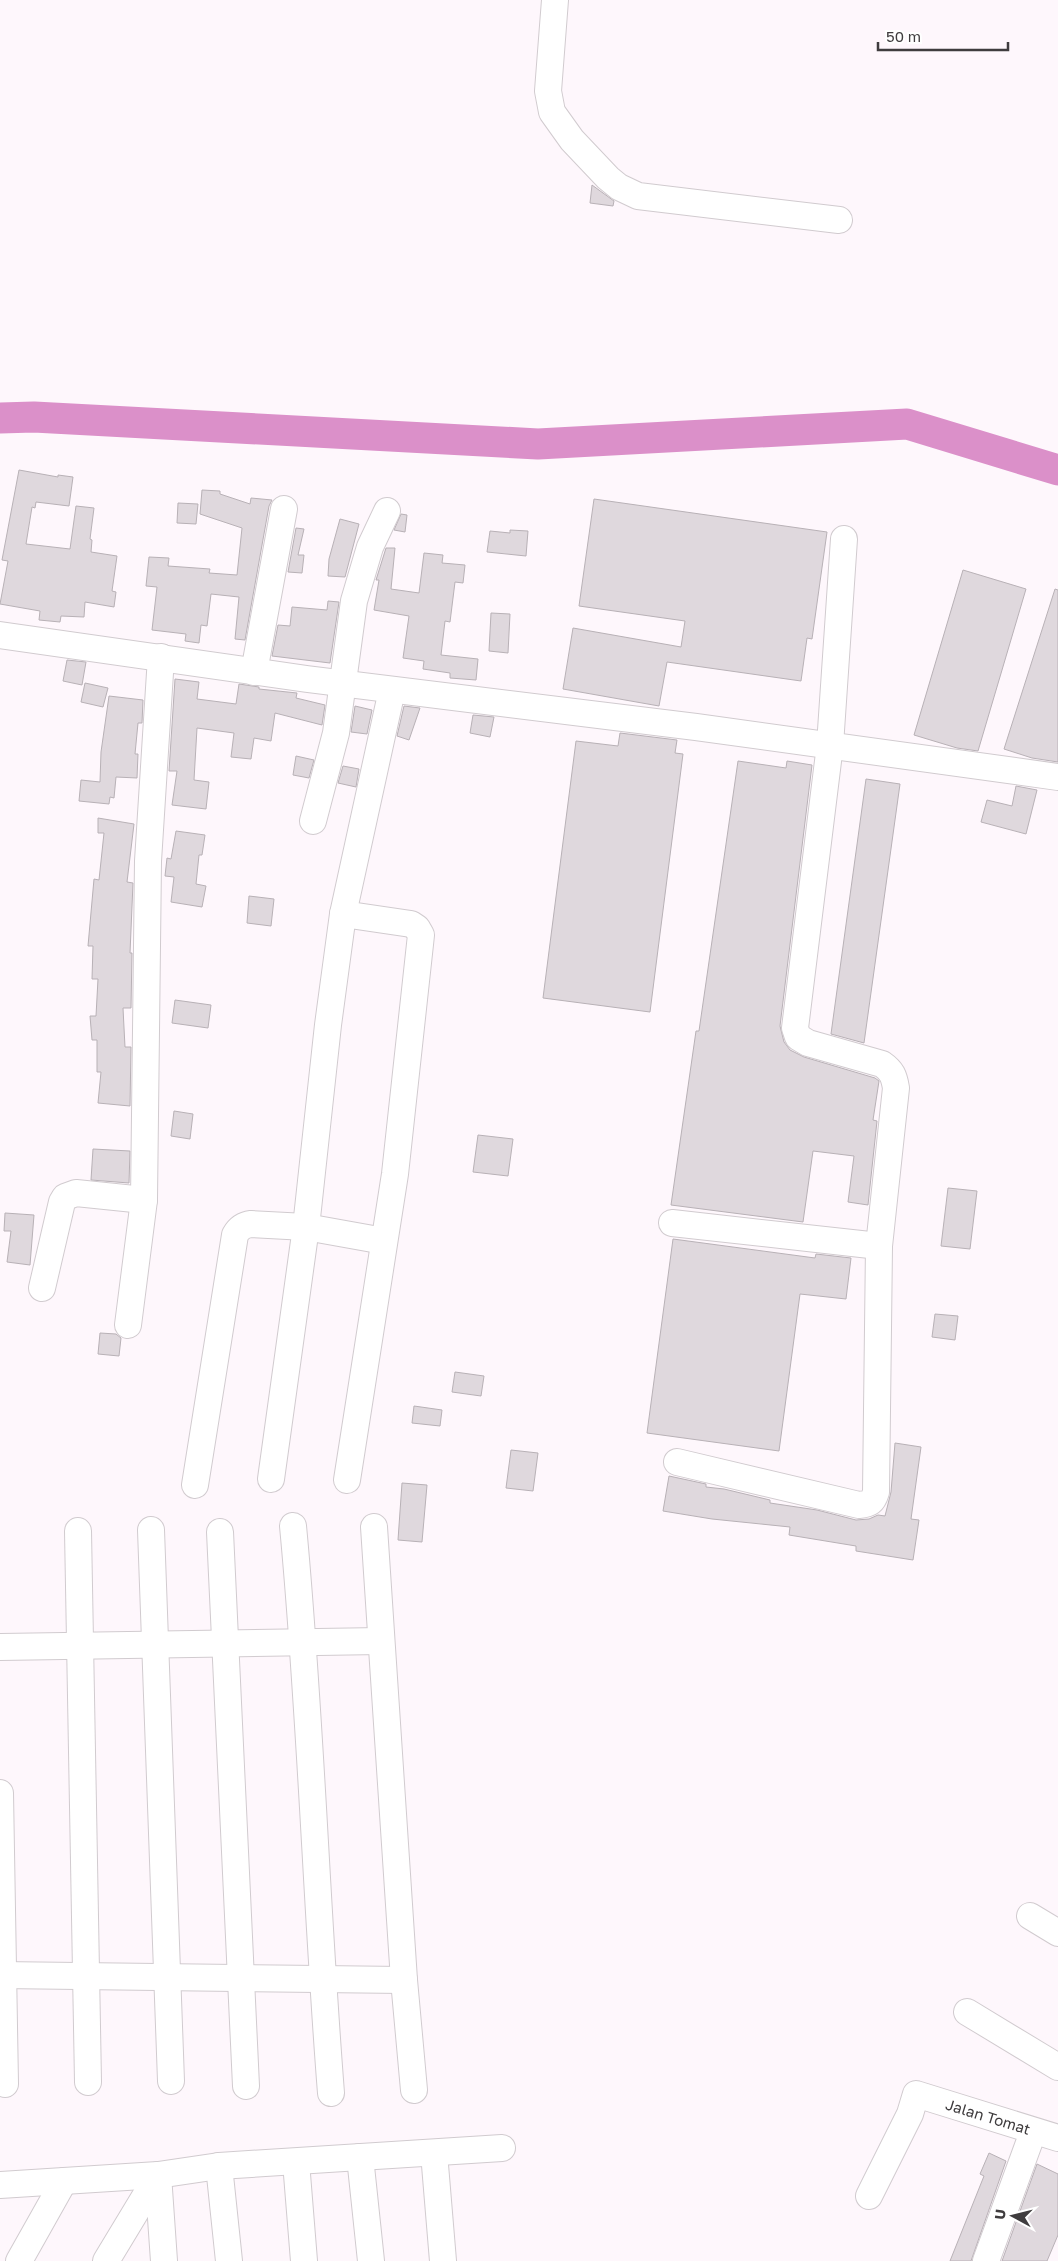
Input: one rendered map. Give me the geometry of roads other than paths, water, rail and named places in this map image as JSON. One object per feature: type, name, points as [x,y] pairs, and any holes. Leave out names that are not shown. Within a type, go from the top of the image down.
[{"type":"street","points":[[555,0],[548,91],[552,112],[572,140],[613,183],[638,196],[839,220]]},
{"type":"street","points":[[254,672],[284,510]]},
{"type":"street","points":[[313,821],[336,733],[354,601],[362,568],[387,511]]},
{"type":"street","points":[[677,1462],[859,1504],[868,1504],[873,1500],[876,1492],[879,1246],[896,1088],[891,1070],[882,1064],[808,1043],[798,1037],[796,1028],[830,745],[844,539]]},
{"type":"street","points":[[0,635],[343,684],[830,745],[1058,776]]},
{"type":"street","points":[[128,1325],[144,1200],[148,861],[161,657]]},
{"type":"street","points":[[271,1479],[306,1227],[328,1025],[343,914],[392,690]]},
{"type":"street","points":[[343,914],[411,924],[417,928],[421,935],[395,1174],[347,1480]]},
{"type":"street","points":[[42,1288],[62,1202],[65,1197],[76,1193],[144,1200]]},
{"type":"street","points":[[672,1223],[879,1246]]},
{"type":"street","points":[[195,1485],[235,1235],[244,1225],[251,1224],[306,1227],[384,1241]]},
{"type":"street","points":[[294,1526],[304,1642],[322,1980],[331,2093]]},
{"type":"street","points":[[374,1527],[404,1980],[414,2090]]},
{"type":"street","points":[[151,1530],[171,2081]]},
{"type":"street","points":[[78,1531],[88,2082]]},
{"type":"street","points":[[220,1532],[246,2086]]},
{"type":"street","points":[[0,1647],[381,1641]]},
{"type":"street","points":[[0,1792],[1,1975],[5,2084]]},
{"type":"street","points":[[1030,1916],[1058,1933]]},
{"type":"street","points":[[1,1975],[404,1980]]},
{"type":"street","points":[[968,2012],[1058,2067]]},
{"type":"street","name":"Jalan Tomat","points":[[869,2196],[910,2114],[916,2094],[1033,2132],[1058,2138]]},
{"type":"street","points":[[986,2261],[1033,2132]]},
{"type":"street","points":[[0,2185],[158,2175],[219,2166],[502,2148]]},
{"type":"street","points":[[434,2153],[443,2261]]},
{"type":"street","points":[[360,2157],[371,2261]]},
{"type":"street","points":[[296,2162],[304,2261]]},
{"type":"street","points":[[219,2166],[229,2261]]},
{"type":"street","points":[[106,2261],[158,2175]]},
{"type":"street","points":[[158,2175],[164,2261]]},
{"type":"street","points":[[19,2261],[64,2181]]},
{"type":"waterway","points":[[0,418],[34,417],[538,444],[907,424],[1058,470]]}]
